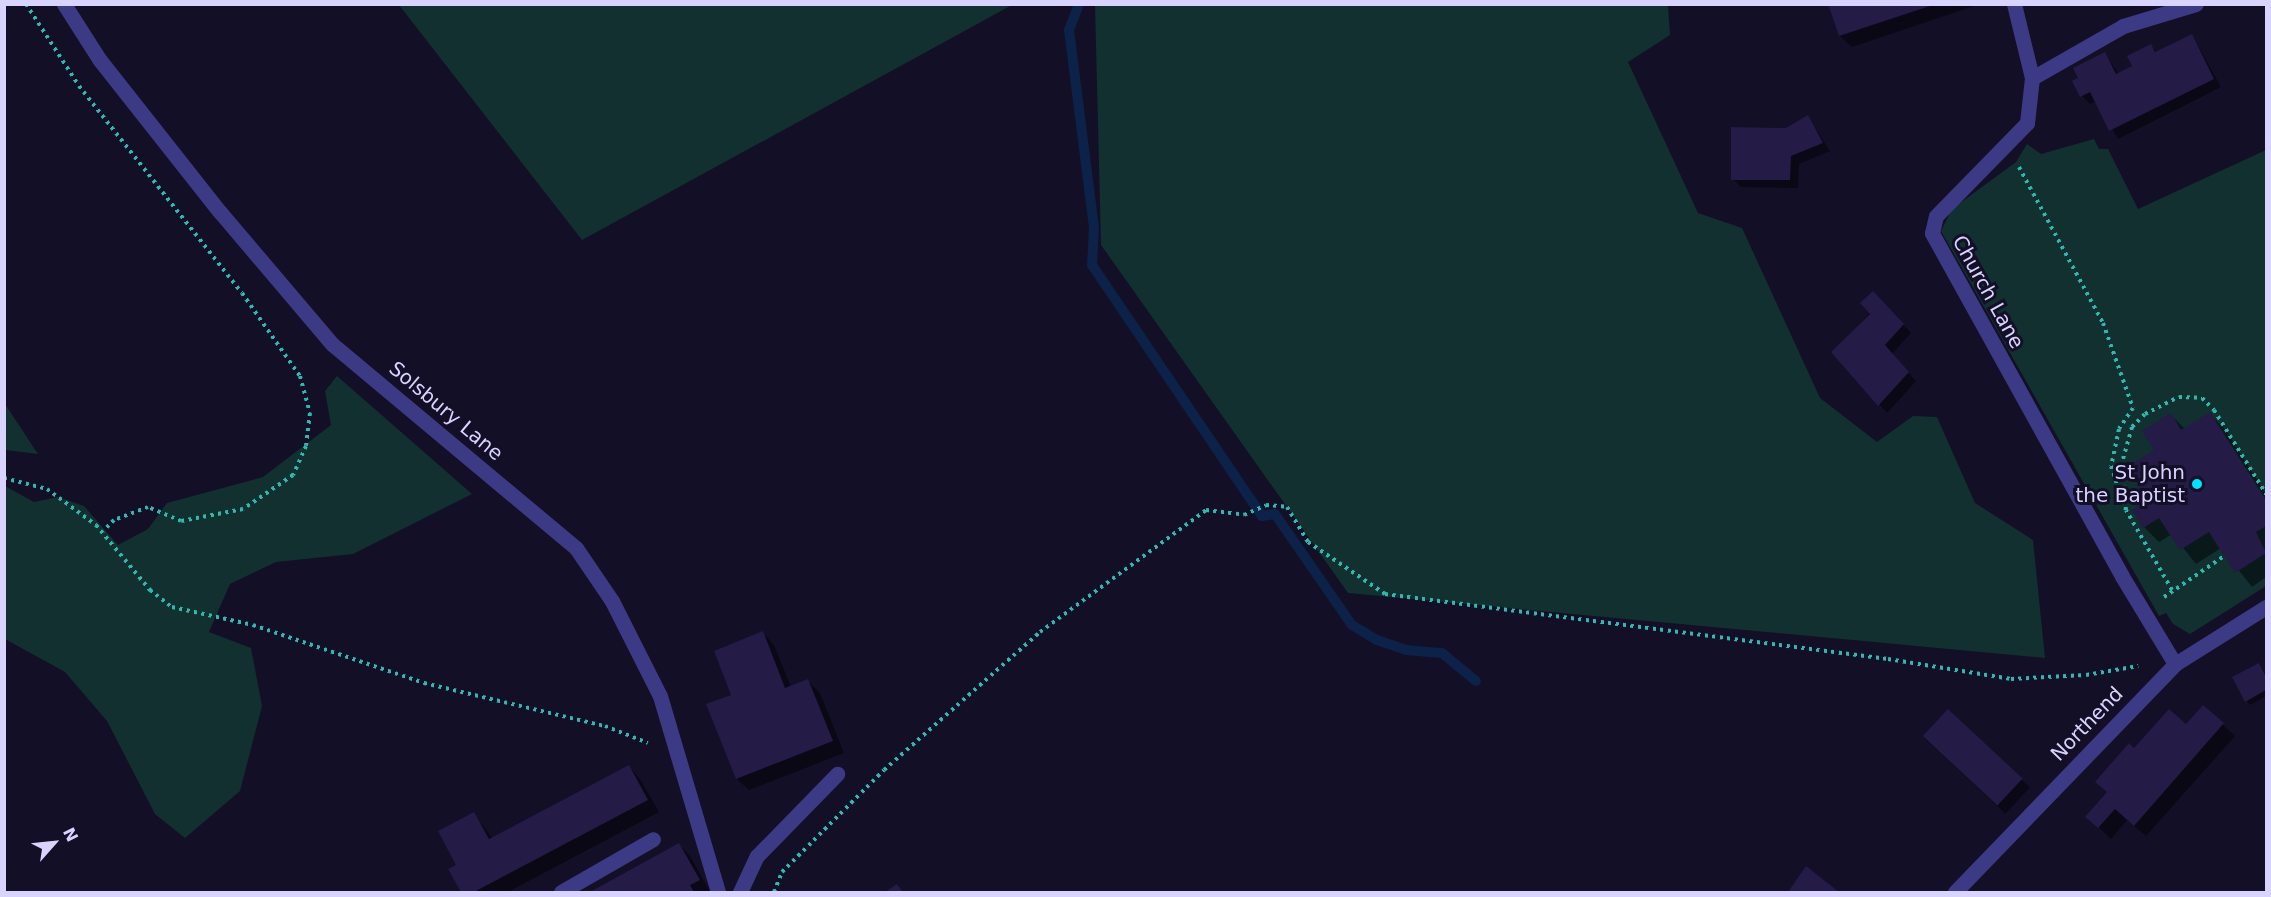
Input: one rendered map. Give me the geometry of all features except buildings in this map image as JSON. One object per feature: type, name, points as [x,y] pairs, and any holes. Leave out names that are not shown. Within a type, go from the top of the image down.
[{"type":"street","name":"Solsbury Lane","points":[[64,4],[99,59],[213,203],[332,344],[576,548],[612,601],[660,696],[718,892]]},
{"type":"street","points":[[2014,4],[2032,78],[2123,26],[2196,4]]},
{"type":"street","name":"Church Lane","points":[[2032,78],[2027,123],[1936,216],[1932,233],[2122,576],[2175,664]]},
{"type":"street","name":"Northend","points":[[1955,892],[2175,664],[2266,607]]},
{"type":"street","points":[[740,892],[757,856],[837,774]]},
{"type":"street","points":[[561,892],[653,839]]},
{"type":"path","points":[[26,4],[79,86],[242,292],[300,376],[310,413],[306,446],[293,475],[243,509],[181,521],[148,507],[114,520],[102,531]]},
{"type":"path","points":[[2016,162],[2103,323],[2133,408],[2119,429],[2111,466],[2126,510],[2172,590]]},
{"type":"path","points":[[2126,510],[2121,466],[2132,427],[2162,403],[2179,397],[2202,398],[2214,410],[2266,494]]},
{"type":"path","points":[[4,478],[47,489],[102,531],[150,590],[172,607],[253,625],[424,683],[605,726],[646,741]]},
{"type":"path","points":[[774,892],[782,872],[884,770],[1040,632],[1193,516],[1206,510],[1244,515],[1266,505],[1287,507],[1308,542],[1385,594],[1888,659],[2012,679],[2175,664]]},
{"type":"path","points":[[2162,607],[2162,599],[2172,590],[2224,556]]},
{"type":"green space","points":[[399,5],[1012,5],[582,240]]},
{"type":"green space","points":[[1095,5],[1668,5],[1670,35],[1628,62],[1698,213],[1742,228],[1820,398],[1877,442],[1913,416],[1937,417],[1975,503],[2033,540],[2045,658],[1348,593],[1101,245]]},
{"type":"green space","name":"St John the Baptist","points":[[2094,139],[2099,149],[2108,149],[2138,209],[2266,150],[2266,586],[2190,634],[2173,624],[2166,613],[2159,616],[1941,231],[1952,209],[2016,162],[2027,144],[2041,154]]},
{"type":"green space","points":[[337,376],[472,494],[353,554],[276,562],[230,584],[209,632],[251,648],[262,706],[240,791],[185,838],[155,814],[107,721],[65,672],[5,639],[5,486],[34,502],[58,497],[84,506],[118,545],[148,529],[167,503],[263,477],[331,425],[325,391]]},
{"type":"green space","points":[[5,404],[38,454],[5,450]]},
{"type":"waterway","points":[[1079,4],[1069,30],[1094,227],[1092,265],[1262,516],[1275,514],[1352,625],[1377,640],[1406,650],[1442,653],[1476,681]]},
{"type":"place","name":"St John the Baptist","points":[[2197,484]]}]
